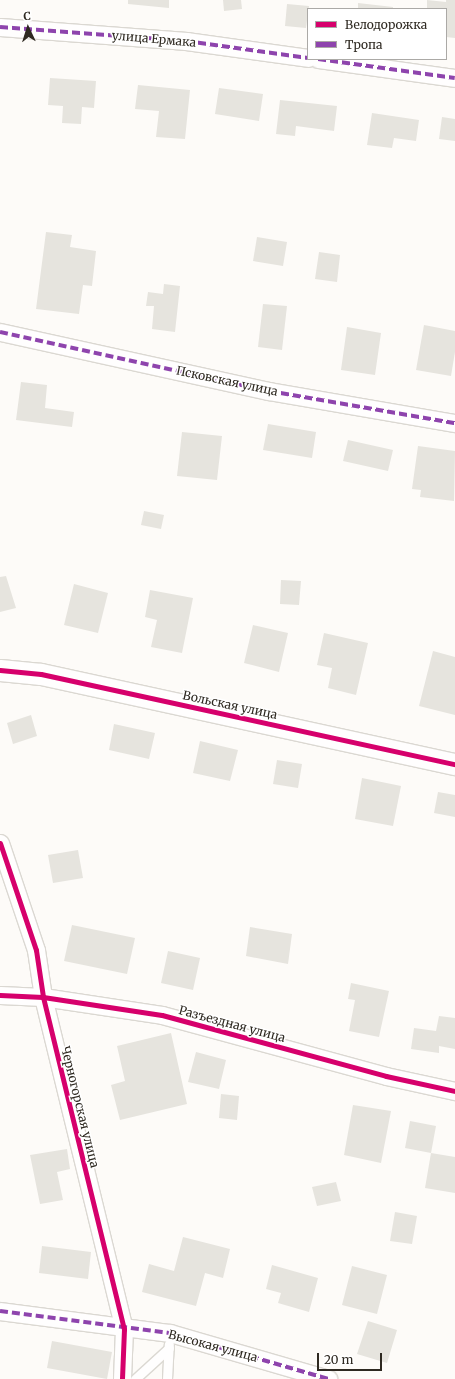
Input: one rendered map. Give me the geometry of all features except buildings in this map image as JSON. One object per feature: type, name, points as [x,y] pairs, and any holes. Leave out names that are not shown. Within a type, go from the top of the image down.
[{"type":"street","name":"улица Ермака","points":[[0,27],[186,41],[307,58]]},
{"type":"street","points":[[325,60],[455,78]]},
{"type":"street","name":"Псковская улица","points":[[0,332],[269,391],[455,424]]},
{"type":"street","name":"Вольская улица","points":[[0,670],[41,674],[455,764]]},
{"type":"street","name":"Черногорская улица","points":[[0,843],[36,950],[43,997],[124,1329],[122,1379]]},
{"type":"street","name":"Разъездная улица","points":[[0,995],[43,997],[162,1015],[386,1076],[455,1091]]},
{"type":"street","name":"Высокая улица","points":[[0,1310],[124,1329],[328,1379]]},
{"type":"lane","points":[[135,1379],[169,1340]]},
{"type":"lane","points":[[167,1379],[169,1340]]},
{"type":"marked path","points":[[0,27],[186,41],[307,58]]},
{"type":"marked path","points":[[325,60],[455,78]]},
{"type":"marked path","points":[[0,332],[269,391],[455,423]]},
{"type":"marked path","points":[[0,1311],[170,1333],[328,1379]]},
{"type":"cycle path","points":[[0,670],[41,674],[455,764]]},
{"type":"cycle path","points":[[0,843],[36,950],[43,997],[124,1329],[122,1379]]},
{"type":"cycle path","points":[[0,995],[43,997],[162,1015],[386,1076],[455,1091]]}]
